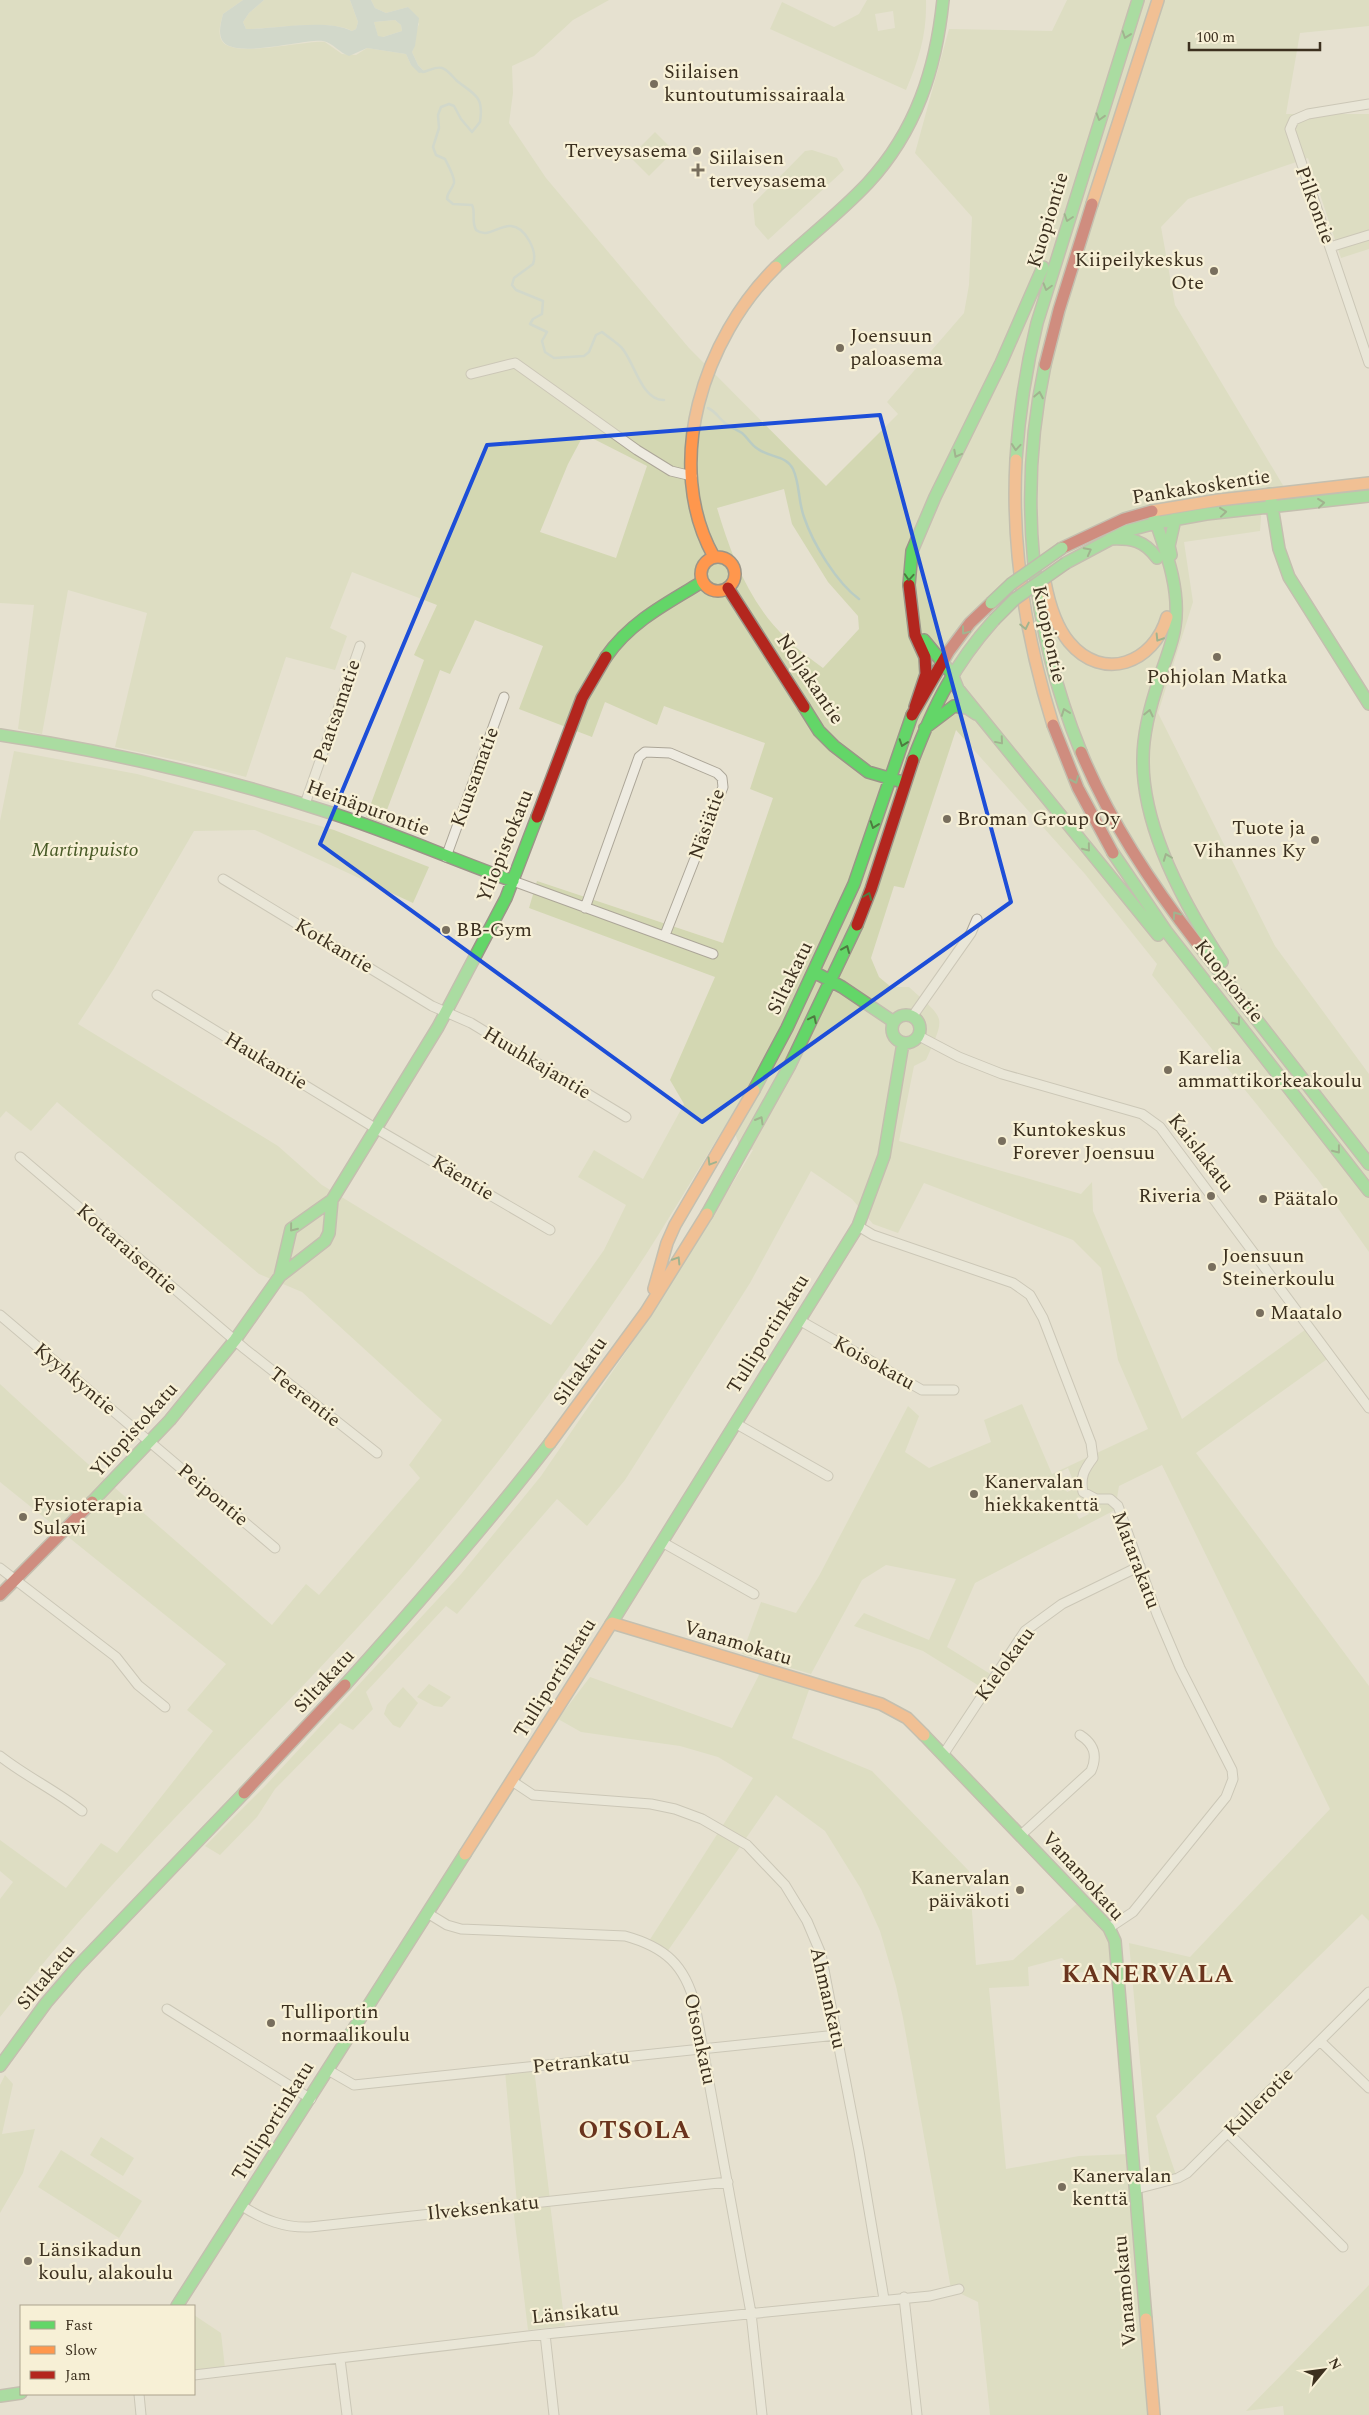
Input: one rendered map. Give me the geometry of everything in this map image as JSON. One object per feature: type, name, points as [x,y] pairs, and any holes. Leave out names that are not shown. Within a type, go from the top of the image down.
[{"type":"main road","points":[[714,557],[705,543],[698,520],[692,476],[692,444],[705,376],[726,329],[766,277],[858,193],[896,149],[912,120],[928,82],[936,55],[943,0]]},
{"type":"main road","name":"Kuopiontie","points":[[1138,0],[1038,316],[1027,366],[1016,450],[1014,531],[1022,612],[1047,711],[1084,801],[1108,844],[1134,884],[1207,983],[1369,1191]]},
{"type":"main road","name":"Kuopiontie","points":[[1158,0],[1056,320],[1037,406],[1032,451],[1029,513],[1039,609],[1051,667],[1063,707],[1100,795],[1123,837],[1147,875],[1185,928],[1369,1164]]},
{"type":"main road","points":[[915,708],[926,674],[925,657],[915,635],[908,592],[912,551],[919,532],[1001,363],[1048,253],[1061,241]]},
{"type":"main road","name":"Pankakoskentie","points":[[943,662],[970,623],[1011,584],[1062,548],[1109,525],[1148,512],[1270,494],[1369,483]]},
{"type":"main road","points":[[1270,494],[1279,549],[1289,577],[1369,704]]},
{"type":"main road","name":"Pankakoskentie","points":[[952,674],[972,644],[1015,599],[1066,563],[1126,531],[1175,519],[1369,496]]},
{"type":"main road","points":[[1148,512],[1172,577],[1176,618],[1172,639],[1148,714],[1143,761],[1147,800],[1174,875],[1220,959],[1254,1004],[1258,1023]]},
{"type":"main road","points":[[1029,513],[1040,530],[1047,595],[1057,623],[1070,644],[1086,657],[1103,663],[1119,664],[1139,658],[1152,649],[1161,638],[1166,624],[1167,590],[1157,558],[1152,524]]},
{"type":"main road","points":[[1172,577],[1174,567],[1170,546],[1175,519]]},
{"type":"main road","points":[[1110,539],[1140,541],[1149,546],[1157,558]]},
{"type":"main road","points":[[714,557],[725,558],[734,566],[735,578],[728,588],[717,591],[702,582],[701,569],[708,559],[714,557]]},
{"type":"main road","name":"Yliopistokatu","points":[[280,1276],[291,1228],[332,1200],[446,1012],[513,881],[582,698],[602,662],[628,631],[661,605],[702,582]]},
{"type":"main road","name":"Noljakantie","points":[[728,588],[819,731],[834,746],[868,772],[906,783]]},
{"type":"main road","points":[[914,623],[926,645],[943,662],[952,674],[958,689],[981,718],[1187,971],[1207,983]]},
{"type":"main road","name":"Siltakatu","points":[[651,1302],[666,1243],[748,1101],[814,972],[854,884],[915,708],[943,662]]},
{"type":"main road","name":"Siltakatu","points":[[0,2066],[46,2003],[77,1967],[364,1666],[465,1552],[583,1401],[651,1302],[709,1211],[768,1107],[832,982],[875,877],[925,728],[952,674]]},
{"type":"main road","points":[[925,728],[936,721],[949,707],[959,705],[968,708],[981,718]]},
{"type":"main road","name":"Heinäpurontie","points":[[0,735],[148,761],[305,804],[513,881]]},
{"type":"main road","points":[[814,972],[894,1022]]},
{"type":"main road","points":[[901,1016],[912,1017],[919,1024],[918,1036],[912,1042],[903,1043],[894,1037],[892,1032],[894,1022],[901,1016]]},
{"type":"main road","name":"Tulliportinkatu","points":[[178,2305],[429,1914],[858,1226],[884,1156],[903,1043]]},
{"type":"main road","name":"Yliopistokatu","points":[[0,1595],[150,1443],[235,1340],[280,1276],[325,1241],[329,1233],[332,1200]]},
{"type":"main road","name":"Vanamokatu","points":[[612,1623],[630,1630],[881,1704],[907,1718],[1109,1928],[1115,1941],[1116,1950],[1154,2415]]},
{"type":"main road","points":[[0,2396],[20,2393]]},
{"type":"street","name":"Pilkontie","points":[[1369,104],[1308,114],[1294,120],[1290,129],[1369,363]]},
{"type":"street","points":[[1330,247],[1369,235]]},
{"type":"street","points":[[472,374],[515,362],[657,463],[671,471],[692,476]]},
{"type":"street","name":"Paatsamatie","points":[[305,804],[360,646]]},
{"type":"street","name":"Kuusamatie","points":[[446,856],[504,697]]},
{"type":"street","name":"Näsiätie","points":[[585,908],[639,757],[645,752],[670,753],[716,773],[722,778],[722,787],[665,935]]},
{"type":"street","name":"Kotkantie","points":[[223,879],[412,994],[446,1012]]},
{"type":"street","name":"Heinäpurontie","points":[[513,881],[714,954]]},
{"type":"street","points":[[912,1017],[971,933],[977,919]]},
{"type":"street","name":"Haukantie","points":[[157,995],[375,1128]]},
{"type":"street","name":"Huuhkajantie","points":[[446,1012],[471,1023],[626,1117]]},
{"type":"street","name":"Kaislakatu","points":[[918,1036],[959,1057],[1002,1074],[1142,1114],[1151,1119],[1168,1138],[1369,1408]]},
{"type":"street","name":"Käentie","points":[[375,1128],[550,1230]]},
{"type":"street","name":"Kottaraisentie","points":[[20,1157],[235,1340]]},
{"type":"street","name":"Matarakatu","points":[[858,1226],[873,1235],[1013,1283],[1030,1295],[1043,1318],[1091,1443],[1093,1458],[1082,1472],[1081,1483],[1083,1492],[1096,1499],[1110,1499],[1118,1506],[1180,1668],[1232,1770],[1233,1779],[1226,1796],[1133,1912],[1109,1928]]},
{"type":"street","name":"Kyyhkyntie","points":[[0,1315],[150,1443]]},
{"type":"street","name":"Koisokatu","points":[[799,1320],[922,1390],[954,1390]]},
{"type":"street","name":"Teerentie","points":[[235,1340],[377,1452]]},
{"type":"street","points":[[735,1423],[828,1476]]},
{"type":"street","name":"Peipontie","points":[[150,1443],[275,1548]]},
{"type":"street","points":[[662,1542],[754,1594]]},
{"type":"street","name":"Kielokatu","points":[[943,1755],[1025,1631],[1062,1604],[1140,1566]]},
{"type":"street","points":[[0,1568],[116,1656],[138,1685],[165,1707]]},
{"type":"street","points":[[1021,1835],[1091,1770],[1096,1761],[1094,1751],[1087,1740],[1080,1735]]},
{"type":"street","points":[[0,1756],[25,1775],[53,1789],[82,1811]]},
{"type":"street","name":"Ahmankatu","points":[[512,1781],[533,1794],[651,1804],[675,1809],[702,1819],[747,1846],[786,1885],[807,1920],[821,1954],[884,2299]]},
{"type":"street","name":"Otsonkatu","points":[[429,1914],[447,1925],[461,1929],[625,1936],[643,1941],[662,1950],[678,1966],[690,1986],[728,2182],[751,2313],[762,2415]]},
{"type":"street","name":"Kullerotie","points":[[1136,2189],[1178,2178],[1187,2173],[1369,1992]]},
{"type":"street","points":[[167,2009],[310,2098]]},
{"type":"street","name":"Petrankatu","points":[[328,2070],[354,2085],[837,2035]]},
{"type":"street","points":[[1320,2040],[1369,2088]]},
{"type":"street","points":[[1228,2133],[1343,2246]]},
{"type":"street","name":"Ilveksenkatu","points":[[242,2206],[278,2224],[292,2228],[728,2182]]},
{"type":"street","name":"Länsikatu","points":[[195,2375],[545,2334],[935,2295],[959,2289]]},
{"type":"street","points":[[904,2297],[917,2415]]},
{"type":"street","points":[[545,2334],[554,2415]]},
{"type":"street","points":[[340,2359],[347,2415]]},
{"type":"street","points":[[139,2395],[141,2415]]},
{"type":"highlighted area","points":[[880,415],[1011,902],[702,1122],[320,844],[487,445]]},
{"type":"green space","name":"Martinpuisto","points":[[0,0],[243,0],[223,14],[220,34],[222,41],[229,46],[254,49],[325,42],[342,54],[356,55],[367,48],[406,54],[411,65],[425,72],[418,65],[412,52],[419,24],[408,7],[386,13],[375,8],[371,0],[609,0],[573,20],[534,56],[512,66],[513,93],[509,123],[546,178],[689,348],[826,486],[898,414],[887,402],[964,313],[969,285],[972,217],[915,153],[949,29],[1052,31],[1067,0],[1369,0],[1369,26],[1300,33],[1286,114],[1369,114],[1369,249],[1341,258],[1308,158],[1188,199],[1161,227],[1175,305],[1284,487],[1263,489],[1260,531],[1184,542],[1193,602],[1158,713],[1275,946],[1369,1074],[1369,1252],[1318,1180],[1152,975],[1157,964],[1085,874],[956,730],[904,888],[894,886],[871,958],[879,977],[891,987],[909,987],[930,1006],[939,1019],[937,1034],[926,1060],[914,1066],[899,1141],[1081,1194],[1092,1182],[1093,1211],[1182,1419],[1309,1327],[1330,1357],[1196,1453],[1369,1686],[1369,1921],[1362,1914],[1156,2116],[1176,2175],[1151,2181],[1129,1943],[1190,1957],[1330,1809],[1162,1465],[1119,1486],[1115,1510],[975,1583],[947,1647],[992,1675],[984,1689],[923,1651],[854,1626],[864,1613],[929,1640],[956,1579],[886,1565],[862,1580],[811,1674],[742,1654],[761,1602],[796,1613],[819,1576],[908,1406],[919,1416],[905,1452],[929,1468],[991,1442],[984,1420],[1022,1404],[1052,1474],[1148,1429],[1118,1360],[1101,1268],[1073,1240],[924,1183],[898,1233],[873,1224],[852,1199],[811,1171],[750,1283],[625,1480],[587,1526],[557,1499],[457,1614],[446,1606],[366,1692],[373,1709],[353,1730],[340,1723],[275,1789],[257,1817],[220,1855],[205,1846],[266,1785],[461,1574],[541,1476],[656,1308],[753,1150],[740,1148],[730,1118],[639,1266],[556,1385],[458,1512],[325,1662],[104,1894],[0,2017],[0,1899],[13,1882],[0,1871],[0,1840],[66,1888],[101,1843],[117,1853],[213,1731],[187,1710],[226,1664],[0,1482],[0,1384],[101,1476],[272,1625],[306,1584],[319,1595],[420,1478],[409,1465],[442,1420],[302,1292],[259,1274],[57,1102],[31,1131],[6,1111],[0,1118],[0,821],[14,751],[137,774],[212,794],[334,830],[429,867],[413,903],[255,830],[194,831],[113,970],[78,1024],[278,1146],[322,1185],[551,1325],[604,1250],[626,1205],[578,1177],[594,1150],[643,1179],[684,1104],[670,1080],[715,977],[529,908],[537,881],[723,943],[773,798],[750,789],[765,743],[664,706],[657,725],[605,702],[592,737],[519,709],[543,646],[475,620],[450,674],[440,670],[382,823],[366,817],[424,660],[414,655],[437,605],[352,572],[330,628],[347,636],[335,670],[286,657],[246,777],[115,747],[147,613],[68,590],[42,734],[18,729],[34,605],[0,603]],"holes":[[[584,434],[647,466],[616,558],[540,532],[568,464]],[[784,489],[792,524],[828,582],[858,616],[859,629],[823,668],[791,643],[762,611],[743,578],[717,508]],[[1068,1468],[1076,1488],[1067,1492],[1058,1473]],[[1081,1498],[1089,1514],[1079,1519],[1071,1503]]]},
{"type":"green space","points":[[264,0],[350,0],[358,22],[356,29],[352,31],[342,27],[316,25],[246,29],[243,22],[249,13]]},
{"type":"green space","points":[[867,0],[926,0],[925,24],[921,46],[906,90],[770,29],[782,2],[834,27],[859,14]],"holes":[[[893,11],[895,28],[878,31],[875,14]]]},
{"type":"green space","points":[[395,20],[401,25],[402,31],[378,37],[374,22]]},
{"type":"green space","points":[[655,132],[674,151],[649,176],[630,157]]},
{"type":"green space","points":[[812,150],[837,158],[844,170],[768,240],[755,225],[753,204],[805,151]]},
{"type":"green space","points":[[760,1673],[810,1687],[792,1738],[872,1771],[969,1871],[976,1965],[1013,1960],[1080,1901],[1096,1917],[1105,1930],[1114,1968],[1076,1973],[1062,1958],[1028,1967],[1029,1986],[989,1988],[1006,2169],[1079,2156],[1129,2154],[1149,2415],[990,2415],[978,2302],[951,2289],[896,1986],[880,1931],[861,1889],[825,1831],[776,1795],[667,1952],[649,1941],[753,1778],[718,1757],[680,1746],[581,1732],[558,1719],[590,1677],[732,1728]]},
{"type":"green space","points":[[429,1684],[451,1697],[442,1707],[434,1706],[417,1697]]},
{"type":"green space","points":[[403,1687],[418,1703],[400,1728],[393,1725],[384,1714],[387,1705]]},
{"type":"green space","points":[[534,2068],[550,2200],[517,2204],[505,2071]]},
{"type":"green space","points":[[5,2075],[13,2084],[2,2134],[35,2129],[23,2173],[0,2213],[0,2085]]},
{"type":"green space","points":[[101,2137],[134,2158],[123,2176],[90,2155]]},
{"type":"green space","points":[[61,2150],[142,2201],[119,2238],[38,2187]]},
{"type":"green space","points":[[550,2203],[565,2326],[528,2330],[513,2207]]},
{"type":"green space","points":[[1369,2285],[1369,2415],[1284,2415],[1283,2406],[1246,2411]]},
{"type":"green space","points":[[195,2316],[221,2333],[225,2368],[195,2370]]},
{"type":"shaded area","points":[[243,0],[264,0],[249,13],[243,22],[246,29],[329,25],[352,31],[356,29],[358,22],[350,0],[371,0],[375,8],[386,13],[408,7],[419,18],[415,46],[412,52],[418,65],[425,72],[419,73],[411,65],[406,54],[367,48],[349,56],[323,41],[253,49],[229,46],[222,40],[220,34],[223,14]],"holes":[[[395,20],[401,25],[402,31],[383,37],[378,36],[374,22]]]},
{"type":"waterway","points":[[423,72],[437,68],[444,69],[473,93],[479,101],[481,107],[480,122],[472,132],[461,119],[454,106],[449,104],[441,107],[438,115],[439,128],[433,147],[436,155],[445,159],[453,178],[454,183],[447,199],[453,204],[472,205],[476,230],[485,233],[511,226],[516,227],[529,240],[534,253],[533,264],[514,278],[512,285],[516,290],[543,301],[542,314],[533,319],[530,324],[547,332],[542,341],[545,352],[554,358],[584,356],[589,352],[596,335],[602,332],[626,353],[649,394],[656,399],[664,400]]},
{"type":"waterway","points":[[708,408],[727,424],[742,433],[763,452],[790,464],[797,481],[802,511],[813,539],[834,573],[859,599]]},
{"type":"traffic: fast","points":[[776,267],[868,183],[899,142],[921,98],[929,75],[940,26],[943,0]]},
{"type":"traffic: fast","points":[[1016,460],[1024,391],[1037,323],[1138,0]]},
{"type":"traffic: fast","points":[[909,585],[912,551],[935,497],[1001,363],[1043,267]]},
{"type":"traffic: fast","points":[[1045,365],[1036,414],[1032,463],[1031,512],[1034,562],[1040,610],[1050,658],[1064,706],[1081,752]]},
{"type":"traffic: fast","points":[[1270,494],[1279,549],[1289,577],[1369,704]]},
{"type":"traffic: fast","points":[[1156,523],[1206,514],[1369,496]]},
{"type":"traffic: fast","points":[[1152,511],[1174,582],[1176,611],[1173,639],[1146,728],[1143,749],[1145,785],[1150,812],[1168,865],[1180,891],[1222,962]]},
{"type":"traffic: fast","points":[[1171,555],[1169,546],[1175,519]]},
{"type":"traffic: fast","points":[[1066,563],[1126,531],[1156,523]]},
{"type":"traffic: fast","points":[[1110,539],[1136,541],[1147,547],[1157,558]]},
{"type":"traffic: fast","points":[[991,603],[1011,584],[1062,548]]},
{"type":"traffic: fast","points":[[994,620],[1015,599],[1066,563]]},
{"type":"traffic: fast","points":[[606,657],[626,633],[638,623],[702,582]]},
{"type":"traffic: fast","points":[[913,760],[946,686],[967,653],[994,620]]},
{"type":"traffic: fast","points":[[924,640],[952,674],[958,689],[1158,935]]},
{"type":"traffic: fast","points":[[925,728],[954,706],[967,708],[976,714]]},
{"type":"traffic: fast","points":[[804,707],[819,731],[834,746],[868,772],[899,781]]},
{"type":"traffic: fast","points":[[754,1090],[787,1028],[854,884],[912,715]]},
{"type":"traffic: fast","points":[[0,735],[83,749],[166,767],[288,799],[398,837],[513,881]]},
{"type":"traffic: fast","points":[[280,1276],[291,1229],[332,1200],[438,1027],[506,898],[537,817]]},
{"type":"traffic: fast","points":[[1113,853],[1166,931],[1369,1191]]},
{"type":"traffic: fast","points":[[707,1214],[790,1065],[857,925]]},
{"type":"traffic: fast","points":[[1197,943],[1369,1164]]},
{"type":"traffic: fast","points":[[814,972],[842,987],[894,1022]]},
{"type":"traffic: fast","points":[[906,1015],[916,1019],[920,1029],[916,1039],[906,1043],[896,1039],[892,1029],[896,1019],[906,1015]]},
{"type":"traffic: fast","points":[[611,1624],[858,1226],[884,1156],[903,1043]]},
{"type":"traffic: fast","points":[[92,1502],[170,1420],[235,1340],[280,1276],[325,1241],[329,1233],[332,1200]]},
{"type":"traffic: fast","points":[[345,1685],[450,1566],[550,1443]]},
{"type":"traffic: fast","points":[[924,1735],[1109,1928],[1115,1941],[1146,2319]]},
{"type":"traffic: fast","points":[[0,2066],[46,2003],[77,1967],[244,1793]]},
{"type":"traffic: fast","points":[[178,2305],[465,1854]]},
{"type":"traffic: fast","points":[[0,2396],[20,2393]]},
{"type":"traffic: slow","points":[[1092,204],[1158,0]]},
{"type":"traffic: slow","points":[[714,557],[699,521],[692,482],[692,443],[699,404],[711,365],[729,329],[751,296],[776,267]]},
{"type":"traffic: slow","points":[[1016,460],[1016,528],[1022,594],[1035,660],[1053,725]]},
{"type":"traffic: slow","points":[[1152,511],[1219,500],[1369,483]]},
{"type":"traffic: slow","points":[[718,557],[725,558],[730,562],[734,567],[735,574],[734,581],[730,586],[725,590],[718,591],[711,590],[706,586],[702,581],[701,574],[702,567],[706,562],[711,558],[718,557]]},
{"type":"traffic: slow","points":[[1045,582],[1053,614],[1064,635],[1082,655],[1097,662],[1112,664],[1126,662],[1139,656],[1151,646],[1160,633],[1167,617]]},
{"type":"traffic: slow","points":[[654,1289],[667,1243],[675,1225],[754,1090]]},
{"type":"traffic: slow","points":[[550,1443],[646,1312],[707,1214]]},
{"type":"traffic: slow","points":[[612,1623],[881,1704],[907,1718],[924,1735]]},
{"type":"traffic: slow","points":[[465,1854],[611,1624]]},
{"type":"traffic: slow","points":[[1146,2319],[1154,2415]]},
{"type":"traffic: jam","points":[[1045,365],[1059,310],[1092,204]]},
{"type":"traffic: jam","points":[[1062,548],[1124,519],[1152,511]]},
{"type":"traffic: jam","points":[[909,585],[915,635],[925,657],[926,674],[915,707]]},
{"type":"traffic: jam","points":[[728,588],[804,707]]},
{"type":"traffic: jam","points":[[912,715],[949,651],[970,623],[991,603]]},
{"type":"traffic: jam","points":[[537,817],[582,698],[606,657]]},
{"type":"traffic: jam","points":[[1053,725],[1078,788],[1113,853]]},
{"type":"traffic: jam","points":[[1081,752],[1118,828],[1148,875],[1197,943]]},
{"type":"traffic: jam","points":[[857,925],[871,889],[913,760]]},
{"type":"traffic: jam","points":[[0,1595],[92,1502]]},
{"type":"traffic: jam","points":[[244,1793],[345,1685]]},
{"type":"place","name":"Siilaisen kuntoutumissairaala","points":[[654,84]]},
{"type":"place","name":"Terveysasema","points":[[697,151]]},
{"type":"place","name":"Siilaisen terveysasema","points":[[698,170]]},
{"type":"place","name":"Kiipeilykeskus Ote","points":[[1214,271]]},
{"type":"place","name":"Joensuun paloasema","points":[[840,348]]},
{"type":"place","name":"Pohjolan Matka","points":[[1217,657]]},
{"type":"place","name":"Broman Group Oy","points":[[947,819]]},
{"type":"place","name":"Tuote ja Vihannes Ky","points":[[1315,840]]},
{"type":"place","name":"BB-Gym","points":[[446,930]]},
{"type":"place","name":"Karelia ammattikorkeakoulu","points":[[1168,1070]]},
{"type":"place","name":"Kuntokeskus Forever Joensuu","points":[[1002,1141]]},
{"type":"place","name":"Riveria","points":[[1211,1196]]},
{"type":"place","name":"Päätalo","points":[[1263,1199]]},
{"type":"place","name":"Joensuun Steinerkoulu","points":[[1212,1267]]},
{"type":"place","name":"Maatalo","points":[[1260,1313]]},
{"type":"place","name":"Kanervalan hiekkakenttä","points":[[974,1494]]},
{"type":"place","name":"Fysioterapia Sulavi","points":[[23,1517]]},
{"type":"place","name":"Kanervalan päiväkoti","points":[[1020,1890]]},
{"type":"place","name":"Tulliportin normaalikoulu","points":[[271,2023]]},
{"type":"place","name":"Kanervalan kenttä","points":[[1062,2187]]},
{"type":"place","name":"Länsikadun koulu, alakoulu","points":[[28,2261]]},
{"type":"district","name":"KANERVALA","points":[[1148,1975]]},
{"type":"district","name":"OTSOLA","points":[[635,2131]]}]
